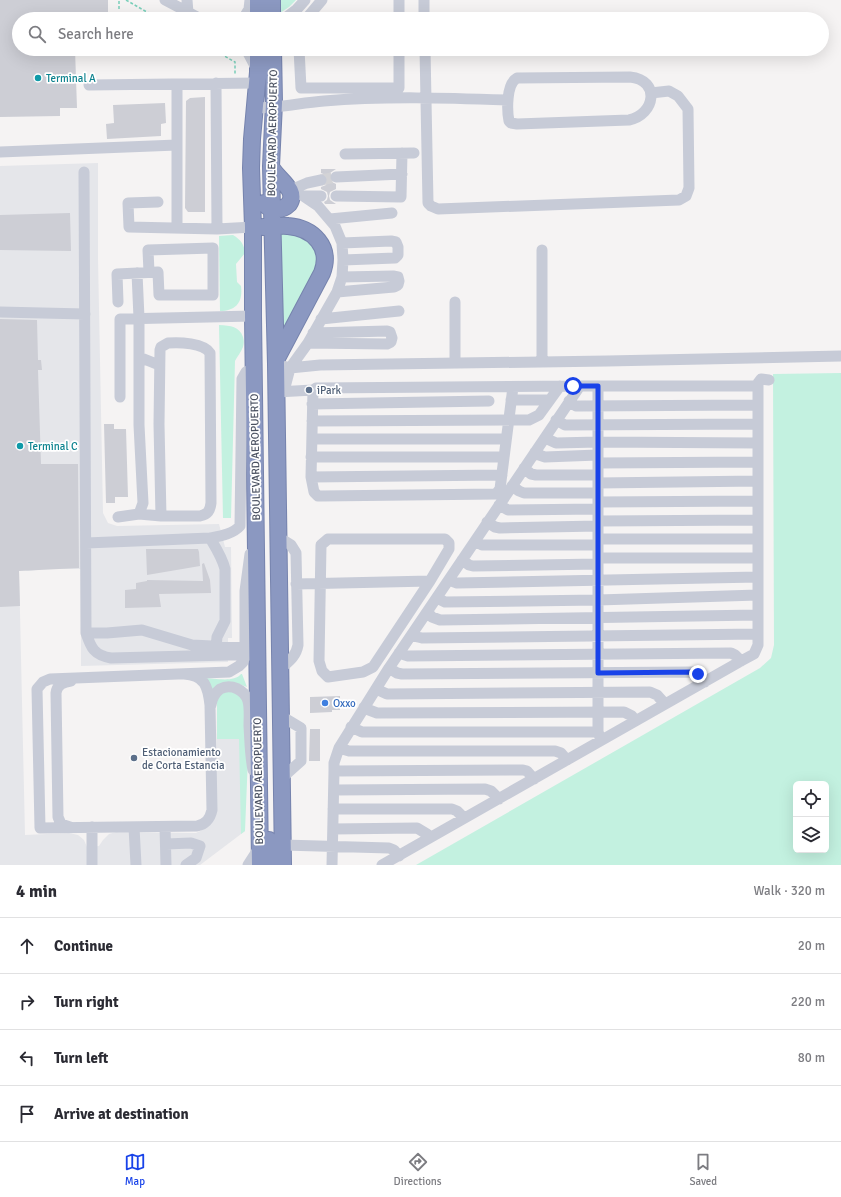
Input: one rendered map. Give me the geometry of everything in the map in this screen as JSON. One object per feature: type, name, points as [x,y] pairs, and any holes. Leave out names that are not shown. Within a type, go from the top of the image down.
[{"type":"highway","points":[[258,0],[258,12]]},
{"type":"highway","points":[[272,0],[272,12]]},
{"type":"highway","name":"BOULEVARD AEROPUERTO","points":[[258,56],[251,168],[254,227],[253,316],[256,507],[251,652],[260,865]]},
{"type":"highway","name":"BOULEVARD AEROPUERTO","points":[[273,56],[271,166],[272,226],[280,364],[278,537],[283,865]]},
{"type":"highway","points":[[254,109],[258,119],[260,131],[260,195],[264,204],[272,209],[282,209],[290,202],[290,187],[275,174],[271,166]]},
{"type":"highway","points":[[254,227],[294,227],[310,233],[315,236],[322,245],[325,256],[322,273],[280,364]]},
{"type":"highway","points":[[258,801],[268,837],[271,865]]},
{"type":"street","points":[[187,0],[188,12]]},
{"type":"street","points":[[247,12],[250,0]]},
{"type":"street","points":[[293,12],[305,0]]},
{"type":"street","points":[[312,12],[322,0]]},
{"type":"street","points":[[399,0],[399,12]]},
{"type":"street","points":[[424,0],[424,12]]},
{"type":"street","points":[[169,1],[186,12]]},
{"type":"street","points":[[89,85],[236,83],[257,78],[249,56]]},
{"type":"street","points":[[299,56],[300,88],[398,88],[399,56]]},
{"type":"street","points":[[425,56],[428,203],[438,209],[679,200],[686,196],[689,188],[688,109],[685,103],[678,96],[669,92],[651,93]]},
{"type":"street","points":[[517,78],[638,78],[649,86],[651,93],[650,105],[648,109],[636,118],[629,120],[511,124],[509,120],[508,100],[512,82],[517,78]]},
{"type":"street","points":[[216,83],[217,229]]},
{"type":"street","points":[[177,84],[177,228]]},
{"type":"street","points":[[254,109],[324,101],[427,98],[508,100]]},
{"type":"street","points":[[0,152],[177,145]]},
{"type":"street","points":[[336,196],[401,197],[402,153]]},
{"type":"street","points":[[345,154],[414,153]]},
{"type":"street","points":[[84,172],[86,633],[94,651],[99,655],[111,658],[228,655],[251,652]]},
{"type":"street","points":[[336,178],[402,174]]},
{"type":"street","points":[[290,187],[321,180]]},
{"type":"street","points":[[280,364],[308,343],[336,292],[342,277],[343,260],[342,243],[335,226],[330,219],[318,206],[290,187]]},
{"type":"street","points":[[304,196],[321,196]]},
{"type":"street","points":[[158,202],[128,203],[128,227],[217,229],[254,227]]},
{"type":"street","points":[[330,219],[392,213]]},
{"type":"street","points":[[342,243],[391,241],[396,242],[398,246],[398,255],[395,258],[343,260]]},
{"type":"street","points":[[118,302],[117,274],[158,272],[159,295],[213,295],[213,248],[148,250],[149,272]]},
{"type":"street","points":[[542,250],[542,362]]},
{"type":"street","points":[[137,273],[139,318],[139,425],[143,495],[143,503],[139,514]]},
{"type":"street","points":[[336,292],[394,287],[398,285],[399,281],[398,277],[393,276],[342,277]]},
{"type":"street","points":[[455,302],[456,363]]},
{"type":"street","points":[[320,319],[399,311]]},
{"type":"street","points":[[0,312],[85,314]]},
{"type":"street","points":[[120,397],[120,319],[253,316]]},
{"type":"street","points":[[308,343],[387,344],[391,342],[392,338],[390,332],[387,331],[313,333]]},
{"type":"street","points":[[118,517],[139,514],[161,516],[200,516],[206,515],[209,512],[211,507],[210,353],[208,349],[201,345],[168,343],[161,346],[160,350],[159,424],[161,516]]},
{"type":"street","points":[[280,364],[320,365],[542,362],[841,356]]},
{"type":"street","points":[[139,357],[159,365]]},
{"type":"street","points":[[86,543],[210,538],[236,530],[240,526],[242,379],[246,372],[254,368]]},
{"type":"street","points":[[382,865],[567,760],[599,736],[635,721],[742,661],[756,651],[758,645],[758,383],[760,380],[769,380]]},
{"type":"street","points":[[312,421],[529,420],[535,418],[560,386]]},
{"type":"street","points":[[332,865],[334,762],[338,748],[399,653],[580,386]]},
{"type":"street","points":[[598,386],[599,736]]},
{"type":"street","points":[[280,392],[312,390],[316,388],[758,386]]},
{"type":"street","points":[[488,387],[489,420]]},
{"type":"street","points":[[312,390],[311,477],[312,488],[318,496],[494,494],[499,491],[502,475],[513,387]]},
{"type":"street","points":[[511,400],[550,400]]},
{"type":"street","points":[[312,404],[489,401]]},
{"type":"street","points":[[569,401],[576,406],[757,405]]},
{"type":"street","points":[[556,420],[565,425],[758,424]]},
{"type":"street","points":[[545,438],[556,443],[758,443]]},
{"type":"street","points":[[312,439],[506,439]]},
{"type":"street","points":[[535,452],[598,483]]},
{"type":"street","points":[[311,457],[504,457]]},
{"type":"street","points":[[512,486],[519,492],[524,493],[758,462]]},
{"type":"street","points":[[524,468],[531,474],[536,475],[758,501]]},
{"type":"street","points":[[311,477],[502,475]]},
{"type":"street","points":[[499,505],[508,510],[598,483],[758,481]]},
{"type":"street","points":[[487,522],[500,528],[598,523],[758,520]]},
{"type":"street","points":[[278,537],[291,545],[296,553],[298,645],[297,652],[292,659],[280,669]]},
{"type":"street","points":[[210,538],[223,561],[225,569],[224,621],[217,637],[216,646]]},
{"type":"street","points":[[328,539],[445,539],[449,544],[449,549],[430,581],[373,667],[363,672],[328,676],[322,671],[319,661],[320,584],[321,545],[328,539]]},
{"type":"street","points":[[475,541],[482,545],[486,545],[758,539]]},
{"type":"street","points":[[462,560],[473,566],[598,561],[758,558]]},
{"type":"street","points":[[449,580],[457,583],[758,577]]},
{"type":"street","points":[[296,584],[430,581]]},
{"type":"street","points":[[437,598],[445,602],[598,600],[758,595]]},
{"type":"street","points":[[427,612],[440,620],[758,615]]},
{"type":"street","points":[[86,633],[142,630],[192,645],[216,646],[251,652]]},
{"type":"street","points":[[412,634],[422,638],[758,634]]},
{"type":"street","points":[[184,674],[191,674],[203,681],[207,686],[209,693],[212,810],[210,816],[203,824],[197,826],[165,827],[134,826],[40,828],[37,689],[43,682],[50,679],[229,672],[239,666],[251,652]]},
{"type":"street","points":[[399,653],[408,656],[731,654],[735,655],[742,661]]},
{"type":"street","points":[[389,668],[402,674],[694,672],[701,676],[705,682]]},
{"type":"street","points":[[72,828],[64,826],[58,817],[56,689],[61,684],[88,678]]},
{"type":"street","points":[[210,705],[212,697],[215,693],[226,687],[239,689],[246,696],[249,706],[250,754],[258,801]]},
{"type":"street","points":[[376,689],[387,694],[650,692],[657,695],[665,704]]},
{"type":"street","points":[[364,707],[377,713],[624,712],[632,716],[635,721]]},
{"type":"street","points":[[351,727],[362,732],[599,736]]},
{"type":"street","points":[[338,748],[349,751],[555,751],[561,753],[567,760]]},
{"type":"street","points":[[334,772],[523,770],[528,772],[534,779]]},
{"type":"street","points":[[334,790],[485,789],[491,791],[499,799]]},
{"type":"street","points":[[333,808],[452,809],[457,811],[464,818]]},
{"type":"street","points":[[134,826],[136,865]]},
{"type":"street","points":[[92,827],[92,865]]},
{"type":"street","points":[[165,827],[166,865]]},
{"type":"street","points":[[333,829],[417,828],[427,834],[429,838]]},
{"type":"street","points":[[166,844],[191,843],[200,846],[196,858],[186,865]]},
{"type":"street","points":[[283,845],[389,848],[394,850],[399,856]]},
{"type":"street","points":[[248,865],[259,847]]},
{"type":"path","points":[[119,0],[119,8]]},
{"type":"path","points":[[126,0],[147,12]]},
{"type":"path","points":[[224,56],[234,62],[236,83]]},
{"type":"shaded area","points":[[98,163],[98,258],[103,513],[108,523],[117,526],[219,524],[225,547],[231,547],[232,638],[228,638],[228,662],[81,666],[81,569],[37,569],[28,571],[19,568],[25,835],[69,833],[78,835],[84,840],[87,847],[99,846],[109,834],[116,832],[196,833],[202,830],[216,804],[217,698],[239,689],[245,831],[200,865],[0,865],[0,166]]},
{"type":"green space","points":[[280,0],[296,0],[289,7],[280,12]]},
{"type":"green space","points":[[283,231],[297,234],[315,247],[320,265],[279,344],[280,235]]},
{"type":"green space","points":[[233,235],[242,242],[245,253],[236,264],[237,282],[241,286],[241,296],[240,301],[235,307],[226,311],[220,311],[219,236]]},
{"type":"green space","points":[[219,325],[231,326],[237,329],[241,333],[244,341],[243,347],[235,361],[231,518],[223,518]]},
{"type":"green space","points":[[841,373],[841,865],[416,865],[760,668],[771,658],[774,645],[773,374]]},
{"type":"green space","points":[[241,674],[247,687],[239,684],[214,692],[204,678],[229,679],[238,677]]},
{"type":"green space","points":[[222,690],[243,692],[248,757],[245,831],[241,834],[239,739],[217,739],[217,698]]},
{"type":"building","name":"Terminal A","points":[[0,0],[108,0],[108,12],[12,12],[12,56],[75,56],[77,108],[60,108],[60,116],[0,117]]},
{"type":"building","points":[[205,97],[205,212],[188,212],[185,208],[186,101],[190,98]]},
{"type":"building","points":[[165,103],[166,123],[161,124],[161,136],[107,139],[106,124],[114,123],[113,105]]},
{"type":"building","points":[[321,169],[336,169],[330,173],[329,177],[330,181],[336,184],[336,189],[330,192],[329,196],[330,200],[336,204],[325,204],[324,202],[327,200],[328,196],[327,192],[321,189],[321,187],[326,185],[328,179],[326,175],[321,173]]},
{"type":"building","points":[[70,213],[71,251],[0,250],[0,215]]},
{"type":"building","name":"Terminal C","points":[[0,319],[37,320],[38,360],[41,360],[42,370],[38,370],[41,464],[78,464],[79,568],[19,571],[20,606],[0,607]]},
{"type":"building","points":[[104,424],[114,424],[114,429],[126,429],[128,497],[115,497],[115,503],[106,503]]},
{"type":"building","points":[[146,549],[198,549],[200,566],[147,575]]},
{"type":"building","points":[[204,563],[210,580],[211,593],[159,594],[161,607],[125,608],[125,590],[136,589],[136,583],[147,580],[203,581],[202,564]]},
{"type":"building","name":"Oxxo","points":[[340,696],[340,710],[310,713],[310,697]]},
{"type":"building","points":[[310,729],[320,729],[320,761],[309,761]]},
{"type":"tunnel","points":[[321,180],[336,177]]},
{"type":"place","name":"Terminal A","points":[[38,78]]},
{"type":"place","name":"iPark","points":[[309,390]]},
{"type":"place","name":"Terminal C","points":[[20,446]]},
{"type":"place","name":"Oxxo","points":[[325,703]]},
{"type":"place","name":"Estacionamiento de Corta Estancia","points":[[134,758]]},
{"type":"route","points":[[573,386],[598,386],[598,673],[694,672],[698,674]]}]
